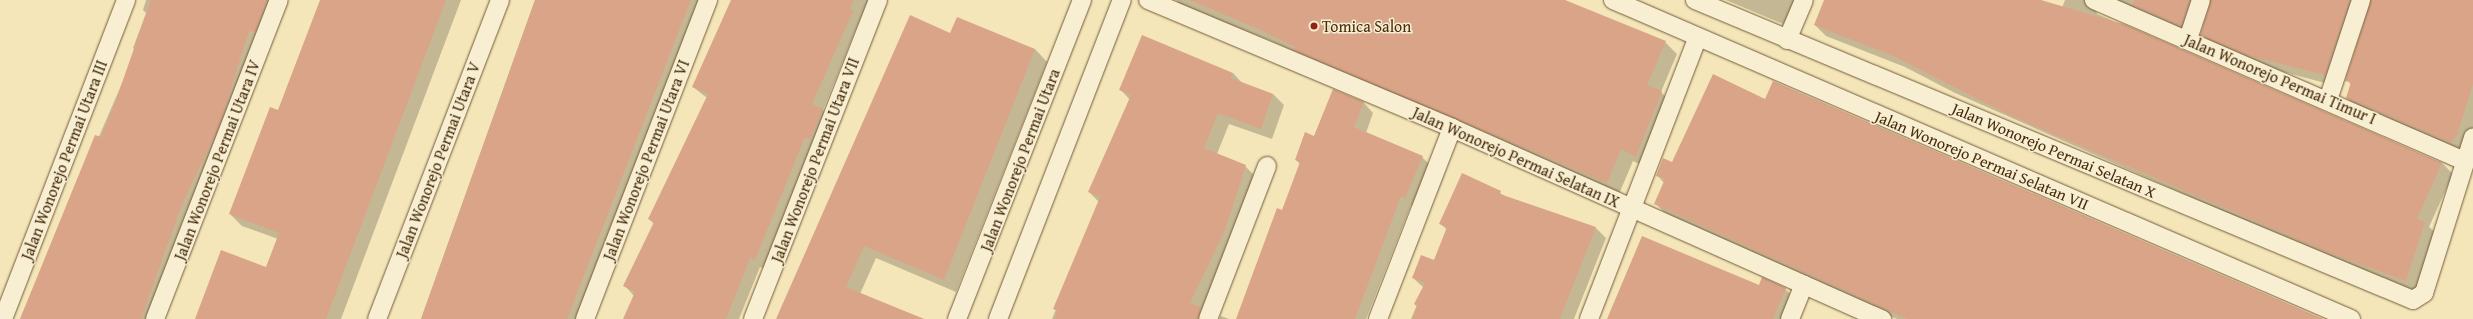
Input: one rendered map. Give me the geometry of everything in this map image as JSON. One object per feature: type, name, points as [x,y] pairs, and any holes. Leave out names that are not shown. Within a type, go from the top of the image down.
[{"type":"street","name":"Jalan Wonorejo Permai Utara III","points":[[3,319],[126,0]]},
{"type":"street","name":"Jalan Wonorejo Permai Utara IV","points":[[155,319],[279,0]]},
{"type":"street","name":"Jalan Wonorejo Permai Utara V","points":[[377,319],[500,0]]},
{"type":"street","name":"Jalan Wonorejo Permai Utara VI","points":[[585,319],[708,0]]},
{"type":"street","name":"Jalan Wonorejo Permai Utara VII","points":[[753,319],[878,0]]},
{"type":"street","name":"Jalan Wonorejo Permai Utara","points":[[957,319],[1082,0]]},
{"type":"street","points":[[998,319],[1122,0]]},
{"type":"street","name":"Jalan Wonorejo Permai Selatan IX","points":[[1148,0],[1452,128],[1882,319]]},
{"type":"street","name":"Jalan Wonorejo Permai Selatan VII","points":[[1613,0],[2351,319]]},
{"type":"street","name":"Jalan Wonorejo Permai Selatan X","points":[[1695,0],[1787,40],[2413,300],[2424,293],[2466,161]]},
{"type":"street","points":[[1787,40],[1804,0]]},
{"type":"street","name":"Jalan Wonorejo Permai Timur I","points":[[2094,0],[2466,161]]},
{"type":"street","points":[[2188,40],[2200,0]]},
{"type":"street","points":[[2328,100],[2361,0]]},
{"type":"street","points":[[1589,319],[1698,37]]},
{"type":"street","points":[[1378,319],[1452,128]]},
{"type":"street","points":[[2466,161],[2473,138]]},
{"type":"street","points":[[1208,319],[1267,166]]},
{"type":"street","points":[[1790,319],[1804,285]]},
{"type":"building","points":[[151,0],[267,0],[255,32],[249,31],[220,124],[181,207],[141,319],[20,319],[95,135],[101,137],[116,100]]},
{"type":"building","points":[[320,0],[446,0],[326,319],[195,319],[221,250],[266,267],[279,233],[229,214],[270,107],[278,110]]},
{"type":"building","points":[[535,0],[691,0],[567,319],[421,319]]},
{"type":"building","points":[[731,0],[854,0],[850,9],[853,11],[812,104],[823,109],[810,139],[805,137],[755,260],[750,258],[726,319],[623,319],[635,292],[623,286],[654,222],[648,219],[708,94],[692,87]]},
{"type":"building","points":[[1190,0],[1565,0],[1666,41],[1647,85],[1662,91],[1636,157],[1621,149],[1607,183],[1293,50],[1295,47],[1256,28]]},
{"type":"building","points":[[1824,0],[2041,0],[2126,25],[2442,163],[2417,219],[2425,222],[2406,281],[2329,253],[2009,115],[1893,56],[1814,25]]},
{"type":"building","points":[[2134,0],[2190,0],[2181,26],[2132,5]]},
{"type":"building","points":[[2211,0],[2350,0],[2325,75],[2246,55],[2200,35]]},
{"type":"building","points":[[2371,0],[2473,0],[2473,84],[2457,135],[2451,143],[2346,98],[2351,82],[2345,81]]},
{"type":"building","points":[[910,15],[950,33],[957,17],[1035,49],[944,280],[864,246],[846,287],[924,319],[776,319]]},
{"type":"building","points":[[1142,35],[1233,73],[1231,78],[1273,94],[1261,129],[1218,113],[1204,148],[1246,165],[1225,230],[1190,303],[1201,307],[1198,319],[1054,319],[1058,311],[1053,309],[1100,197],[1088,192],[1131,95],[1119,90]]},
{"type":"building","points":[[1713,74],[1765,99],[1773,81],[2323,319],[1907,319],[1654,204],[1665,179],[1656,176],[1663,158],[1672,162]]},
{"type":"building","points":[[1333,89],[1364,102],[1354,127],[1423,156],[1405,198],[1401,196],[1355,319],[1236,319],[1277,208],[1282,210],[1300,162],[1295,160],[1305,132],[1314,136]]},
{"type":"building","points":[[1462,173],[1501,191],[1500,194],[1596,227],[1560,319],[1412,319],[1417,306],[1414,304],[1425,283],[1412,278],[1421,255],[1434,260],[1447,227],[1439,224]]},
{"type":"building","points":[[1642,236],[1759,285],[1762,277],[1786,288],[1773,319],[1607,319]]},
{"type":"place","name":"Tomica Salon","points":[[1314,26]]}]
